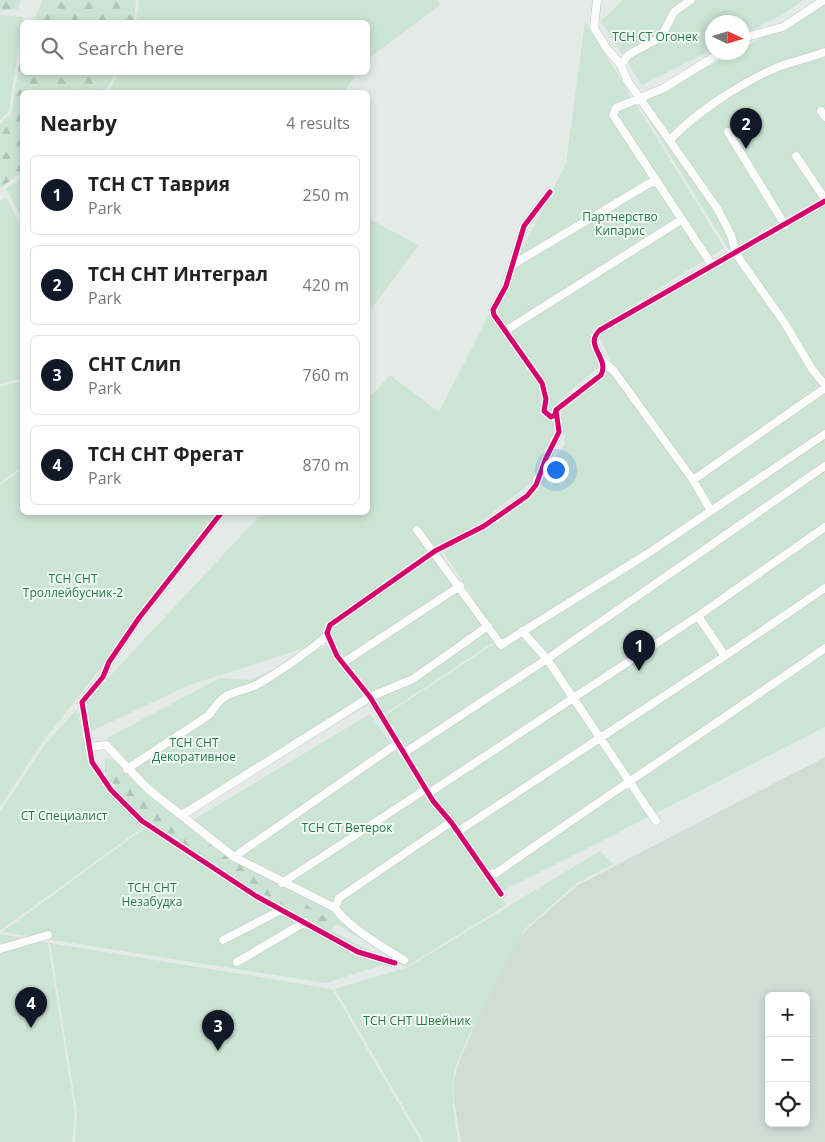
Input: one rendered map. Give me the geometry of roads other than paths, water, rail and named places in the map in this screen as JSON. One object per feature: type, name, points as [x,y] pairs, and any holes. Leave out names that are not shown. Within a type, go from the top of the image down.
[{"type":"street","points":[[597,0],[594,28],[607,49],[621,65],[627,80],[717,208],[731,235],[736,254],[784,322],[812,369],[825,386],[693,480]]},
{"type":"street","points":[[621,65],[628,55],[661,37],[674,12],[691,0]]},
{"type":"street","points":[[750,36],[783,27],[824,0]]},
{"type":"street","points":[[670,140],[683,126],[704,110],[771,70],[825,52]]},
{"type":"street","points":[[709,60],[664,88],[616,108],[614,115],[712,265]]},
{"type":"street","points":[[728,132],[785,225]]},
{"type":"street","points":[[710,509],[693,480],[614,371],[603,361],[594,344],[597,333],[712,265],[736,254],[825,200],[796,156]]},
{"type":"street","points":[[512,265],[655,180]]},
{"type":"street","points":[[550,192],[524,226],[506,286],[493,310],[505,331],[542,383],[546,391],[545,413],[553,416],[556,410],[601,375],[603,361]]},
{"type":"street","points":[[505,331],[681,220]]},
{"type":"street","points":[[127,769],[209,715],[217,703],[228,693],[257,684],[294,663],[327,636],[330,625],[435,551],[484,526],[527,496],[536,485],[546,458],[559,432],[556,410]]},
{"type":"street","points":[[417,530],[435,551],[501,644],[647,554],[710,509],[825,434]]},
{"type":"street","points":[[404,753],[547,659],[825,466]]},
{"type":"street","points":[[220,515],[139,618],[109,662],[103,677],[82,702],[92,762],[100,777],[142,821],[256,896],[358,952],[395,963]]},
{"type":"street","points":[[282,883],[573,698],[698,616],[825,527]]},
{"type":"street","points":[[344,662],[460,586]]},
{"type":"street","points":[[457,832],[825,588]]},
{"type":"street","points":[[698,616],[725,656]]},
{"type":"street","points":[[182,815],[370,697],[413,679],[488,626]]},
{"type":"street","points":[[522,631],[547,659],[656,821]]},
{"type":"street","points":[[327,636],[337,656],[344,662],[370,697],[428,791],[501,894]]},
{"type":"street","points":[[487,874],[496,873],[628,781],[671,756],[825,648]]},
{"type":"street","points":[[234,857],[398,743]]},
{"type":"street","points":[[89,747],[106,745],[148,789],[234,857],[282,883],[335,908],[340,917],[370,937],[377,946],[404,960]]},
{"type":"street","points":[[335,908],[339,898],[451,822]]},
{"type":"street","points":[[223,940],[281,910]]},
{"type":"street","points":[[237,962],[304,922]]},
{"type":"street","points":[[0,949],[48,935]]},
{"type":"place","name":"ТСН СНТ Интеграл","points":[[746,149]]},
{"type":"place","name":"ТСН СТ Таврия","points":[[639,671]]},
{"type":"place","name":"ТСН СНТ Фрегат","points":[[31,1028]]},
{"type":"place","name":"СНТ Слип","points":[[218,1051]]},
{"type":"park label","name":"ТСН СТ Огонек","points":[[655,37]]},
{"type":"park label","name":"Партнерство Кипарис","points":[[620,224]]},
{"type":"park label","name":"ТСН СНТ Троллейбусник-2","points":[[73,586]]},
{"type":"park label","name":"ТСН СНТ Декоративное","points":[[194,750]]},
{"type":"park label","name":"СТ Специалист","points":[[64,816]]},
{"type":"park label","name":"ТСН СТ Ветерок","points":[[347,828]]},
{"type":"park label","name":"ТСН СНТ Незабудка","points":[[152,895]]},
{"type":"park label","name":"ТСН СНТ Швейник","points":[[417,1021]]}]
